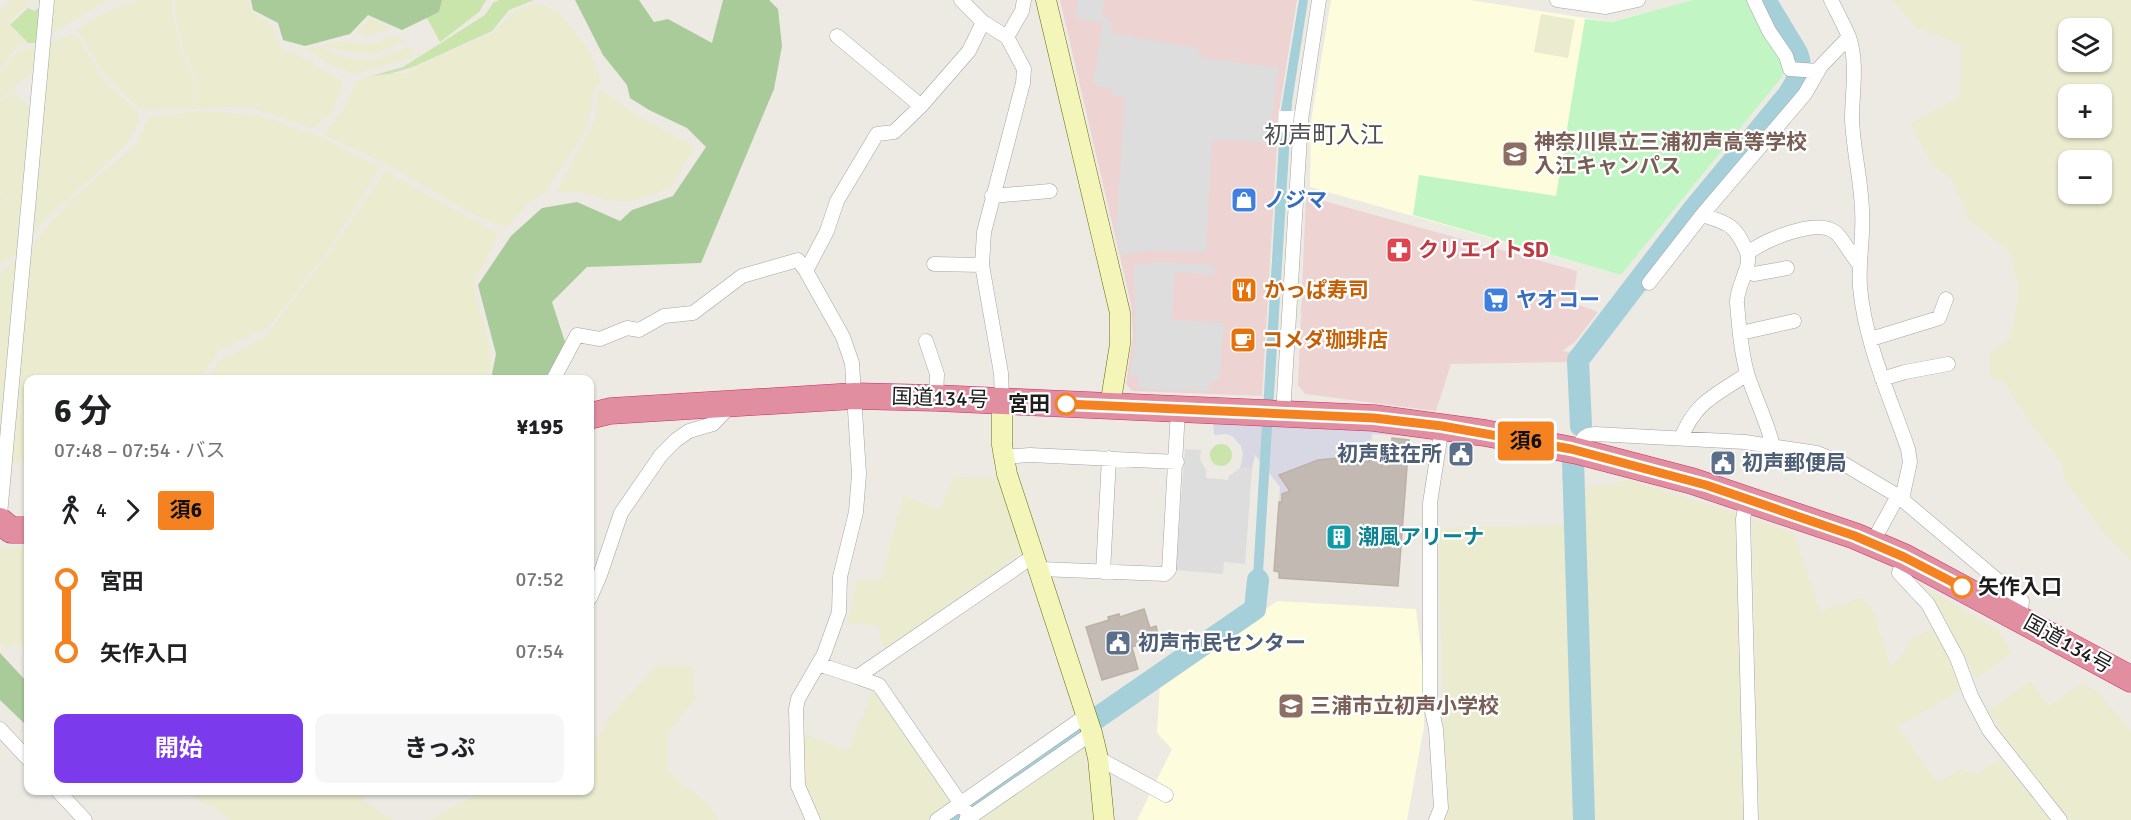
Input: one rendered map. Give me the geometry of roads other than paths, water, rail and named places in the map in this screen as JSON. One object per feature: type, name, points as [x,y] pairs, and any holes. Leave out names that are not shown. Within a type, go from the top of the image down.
[{"type":"highway","name":"国道134号","points":[[594,415],[610,411],[854,396],[1002,400],[1374,418],[1442,426],[1577,451],[1692,481],[1872,543],[1904,557],[2131,678]]},
{"type":"highway","name":"国道134号","points":[[594,421],[634,410]]},
{"type":"highway","points":[[0,521],[24,517]]},
{"type":"highway","points":[[0,521],[10,530],[24,530]]},
{"type":"highway","points":[[0,537],[24,537]]},
{"type":"street","points":[[0,515],[47,0]]},
{"type":"street","points":[[961,0],[982,22],[1007,37],[1024,69],[1023,83],[984,232],[982,265],[1001,373],[1003,457],[1089,724],[1098,758],[1104,820]]},
{"type":"street","points":[[1007,37],[1022,11],[1024,0]]},
{"type":"street","points":[[1046,0],[1120,313],[1120,344],[1110,406]]},
{"type":"street","points":[[1283,414],[1301,120],[1319,0]]},
{"type":"street","points":[[1557,0],[1606,7],[1638,0]]},
{"type":"street","points":[[1754,0],[1769,31],[1786,56],[1790,69],[1814,71]]},
{"type":"street","points":[[1831,0],[1849,37],[1853,54],[1855,84],[1852,120],[1862,209],[1863,243],[1860,265],[1863,304],[1870,339],[1908,449],[1910,462],[1900,497],[1872,543]]},
{"type":"street","points":[[806,271],[826,231],[837,201],[877,134],[894,132],[921,106],[969,51],[982,22]]},
{"type":"street","points":[[837,36],[921,106]]},
{"type":"street","points":[[1649,283],[1702,215],[1805,94],[1814,71],[1849,37]]},
{"type":"street","points":[[992,196],[1050,191]]},
{"type":"street","points":[[1702,215],[1735,228],[1748,253],[1737,299],[1741,333],[1748,374],[1768,424],[1773,446]]},
{"type":"street","points":[[1748,253],[1755,247],[1799,230],[1822,226],[1836,232],[1850,256],[1860,265]]},
{"type":"street","points":[[556,375],[578,335],[600,339],[627,328],[639,330],[663,316],[693,313],[742,276],[777,264],[798,260],[806,271],[843,337],[852,363],[860,474],[859,495],[840,577],[839,612],[818,664],[798,699],[796,709],[798,786],[813,820]]},
{"type":"street","points":[[934,264],[982,265]]},
{"type":"street","points":[[1745,272],[1754,274],[1787,268]]},
{"type":"street","points":[[1870,339],[1939,318],[1946,299]]},
{"type":"street","points":[[1741,333],[1794,321]]},
{"type":"street","points":[[926,341],[937,374],[936,398]]},
{"type":"street","points":[[1882,379],[1948,364]]},
{"type":"street","points":[[1681,438],[1694,412],[1702,404],[1748,374]]},
{"type":"street","points":[[594,586],[621,513],[662,455],[675,440],[689,431],[713,424],[733,403]]},
{"type":"street","points":[[857,677],[1037,562],[1103,572],[1165,574],[1169,570],[1179,410]]},
{"type":"street","points":[[1436,820],[1441,808],[1436,729],[1430,702],[1430,503],[1442,426]]},
{"type":"street","points":[[1577,451],[1583,438],[1588,434],[1681,438],[1773,446],[1817,453],[1844,464],[1900,497],[2022,601],[2020,618]]},
{"type":"street","points":[[1003,457],[1030,455],[1177,462]]},
{"type":"street","points":[[1103,572],[1109,458]]},
{"type":"street","points":[[1747,499],[1743,519],[1751,820]]},
{"type":"street","points":[[1904,557],[1899,573],[1928,604],[1957,657],[1971,696],[1989,730],[2060,820]]},
{"type":"street","points":[[818,664],[879,685],[966,814]]},
{"type":"street","points":[[937,820],[966,814],[1089,724]]},
{"type":"street","points":[[0,729],[24,755]]},
{"type":"street","points":[[1098,758],[1166,795]]},
{"type":"street","points":[[62,795],[85,820]]},
{"type":"water","points":[[1299,0],[1308,0],[1292,102],[1262,589],[1257,609],[1251,610],[1281,110]]},
{"type":"waterway","points":[[1581,426],[1578,360],[1692,211],[1788,95],[1797,80],[1800,70],[1797,53],[1765,0]]},
{"type":"waterway","points":[[1573,461],[1584,820]]},
{"type":"waterway","points":[[949,820],[1255,609],[1258,580]]},
{"type":"place","name":"神奈川県立三浦初声高等学校 入江キャンパス","points":[[1515,154]]},
{"type":"place","name":"ノジマ","points":[[1244,200]]},
{"type":"place","name":"クリエイトSD","points":[[1399,250]]},
{"type":"place","name":"かっぱ寿司","points":[[1244,290]]},
{"type":"place","name":"ヤオコー","points":[[1496,300]]},
{"type":"place","name":"コメダ珈琲店","points":[[1243,340]]},
{"type":"place","name":"宮田","points":[[1066,404]]},
{"type":"place","name":"初声駐在所","points":[[1461,454]]},
{"type":"place","name":"初声郵便局","points":[[1723,463]]},
{"type":"place","name":"潮風アリーナ","points":[[1339,537]]},
{"type":"place","name":"矢作入口","points":[[1962,587]]},
{"type":"place","name":"初声市民センター","points":[[1118,643]]},
{"type":"place","name":"三浦市立初声小学校","points":[[1291,706]]},
{"type":"district","name":"初声町入江","points":[[1324,135]]}]
